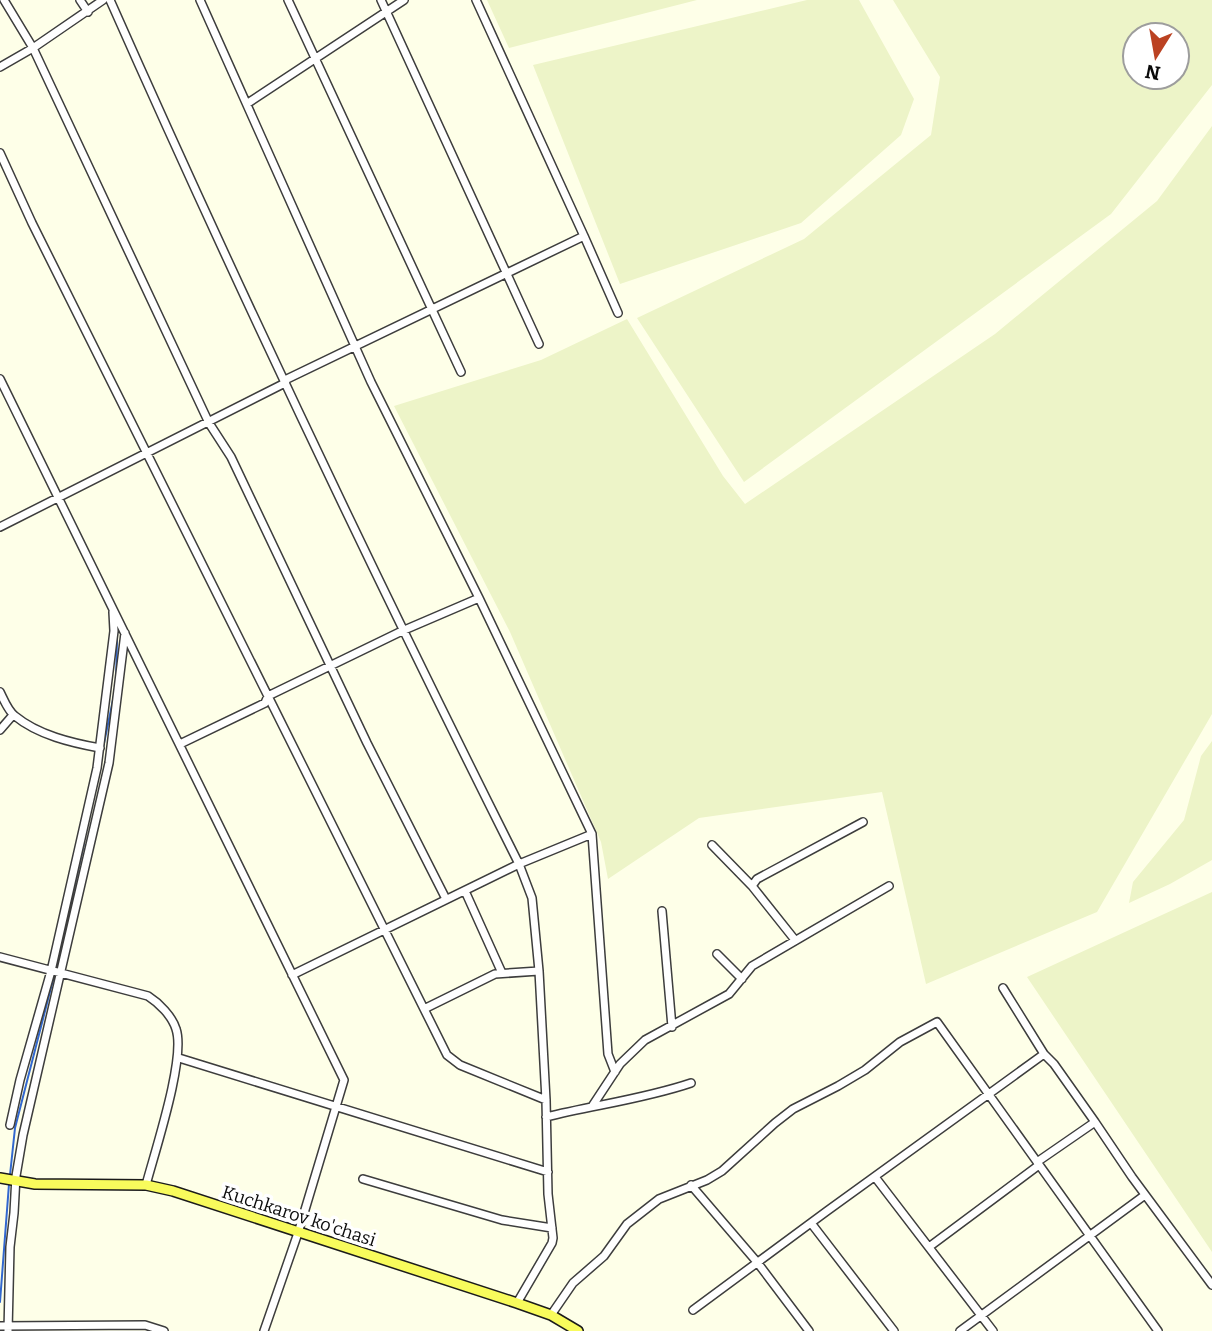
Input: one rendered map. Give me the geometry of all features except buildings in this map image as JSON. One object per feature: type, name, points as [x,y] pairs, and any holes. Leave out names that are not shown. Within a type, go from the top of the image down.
[{"type":"main road","name":"Kuchkarov ko'chasi","points":[[0,1178],[55,1184],[146,1185],[517,1303],[551,1315],[578,1331]]},
{"type":"street","points":[[4,0],[33,48],[209,423],[231,457],[330,666],[446,899]]},
{"type":"street","points":[[80,0],[88,12]]},
{"type":"street","points":[[0,67],[103,0]]},
{"type":"street","points":[[110,0],[285,383],[402,631],[519,864],[532,898],[546,1100],[552,1243],[517,1303]]},
{"type":"street","points":[[200,0],[374,389],[479,598],[592,834],[607,1054],[615,1072]]},
{"type":"street","points":[[288,0],[461,372]]},
{"type":"street","points":[[381,0],[539,344]]},
{"type":"street","points":[[248,103],[404,0]]},
{"type":"street","points":[[476,0],[618,313]]},
{"type":"street","points":[[0,153],[32,223],[424,1009],[452,1060],[546,1100]]},
{"type":"street","points":[[0,527],[209,423],[285,383],[287,379],[584,236]]},
{"type":"street","points":[[0,379],[344,1080],[298,1233],[264,1331]]},
{"type":"street","points":[[180,744],[265,703],[268,696],[402,631],[479,598]]},
{"type":"street","points":[[10,1125],[51,971],[100,748],[114,631],[113,607]]},
{"type":"street","points":[[125,632],[109,763],[23,1135],[16,1181],[5,1327],[145,1325],[164,1331]]},
{"type":"street","points":[[0,692],[13,715],[37,729],[66,740],[100,748]]},
{"type":"street","points":[[0,730],[13,715]]},
{"type":"street","points":[[751,886],[757,879],[863,822]]},
{"type":"street","points":[[292,975],[519,864],[592,834]]},
{"type":"street","points":[[712,845],[751,886],[795,940]]},
{"type":"street","points":[[593,1105],[615,1072],[645,1040],[729,994],[752,966],[889,886]]},
{"type":"street","points":[[466,891],[502,973]]},
{"type":"street","points":[[662,911],[672,1027]]},
{"type":"street","points":[[717,954],[742,979]]},
{"type":"street","points":[[0,957],[142,994],[154,1000],[175,1026],[179,1058],[146,1185]]},
{"type":"street","points":[[424,1009],[477,982],[502,973],[538,971]]},
{"type":"street","points":[[1003,988],[1044,1054],[1054,1064],[1145,1195],[1212,1285]]},
{"type":"street","points":[[551,1315],[573,1283],[604,1256],[627,1224],[659,1199],[707,1180],[722,1171],[793,1109],[865,1070],[900,1042],[936,1023],[1158,1331]]},
{"type":"street","points":[[693,1310],[1044,1054]]},
{"type":"street","points":[[179,1058],[548,1172]]},
{"type":"street","points":[[546,1117],[593,1105],[661,1093],[691,1083]]},
{"type":"street","points":[[929,1247],[1095,1122]]},
{"type":"street","points":[[875,1177],[993,1331]]},
{"type":"street","points":[[363,1179],[502,1220],[552,1228]]},
{"type":"street","points":[[691,1185],[757,1262],[809,1331]]},
{"type":"street","points":[[960,1331],[1145,1195]]},
{"type":"street","points":[[811,1223],[894,1331]]},
{"type":"green space","points":[[487,0],[697,0],[509,48]]},
{"type":"green space","points":[[807,0],[859,0],[914,99],[901,135],[801,223],[620,284],[533,65]]},
{"type":"green space","points":[[893,0],[1212,0],[1212,85],[1111,214],[744,482],[637,318],[804,239],[931,135],[940,77]]},
{"type":"green space","points":[[1212,126],[1212,714],[1097,912],[926,984],[882,792],[699,818],[608,879],[601,842],[510,632],[394,406],[541,360],[627,319],[723,476],[745,504],[995,334],[1157,201]]},
{"type":"green space","points":[[1212,741],[1212,860],[1129,903],[1133,882],[1184,820],[1201,756]]},
{"type":"green space","points":[[1212,892],[1212,1252],[1027,977]]},
{"type":"waterway","points":[[116,683],[117,639]]},
{"type":"waterway","points":[[103,748],[114,695]]},
{"type":"waterway","points":[[55,970],[84,843]]},
{"type":"waterway","points":[[10,1175],[15,1128],[54,976]]},
{"type":"waterway","points":[[0,1302],[9,1184]]}]
